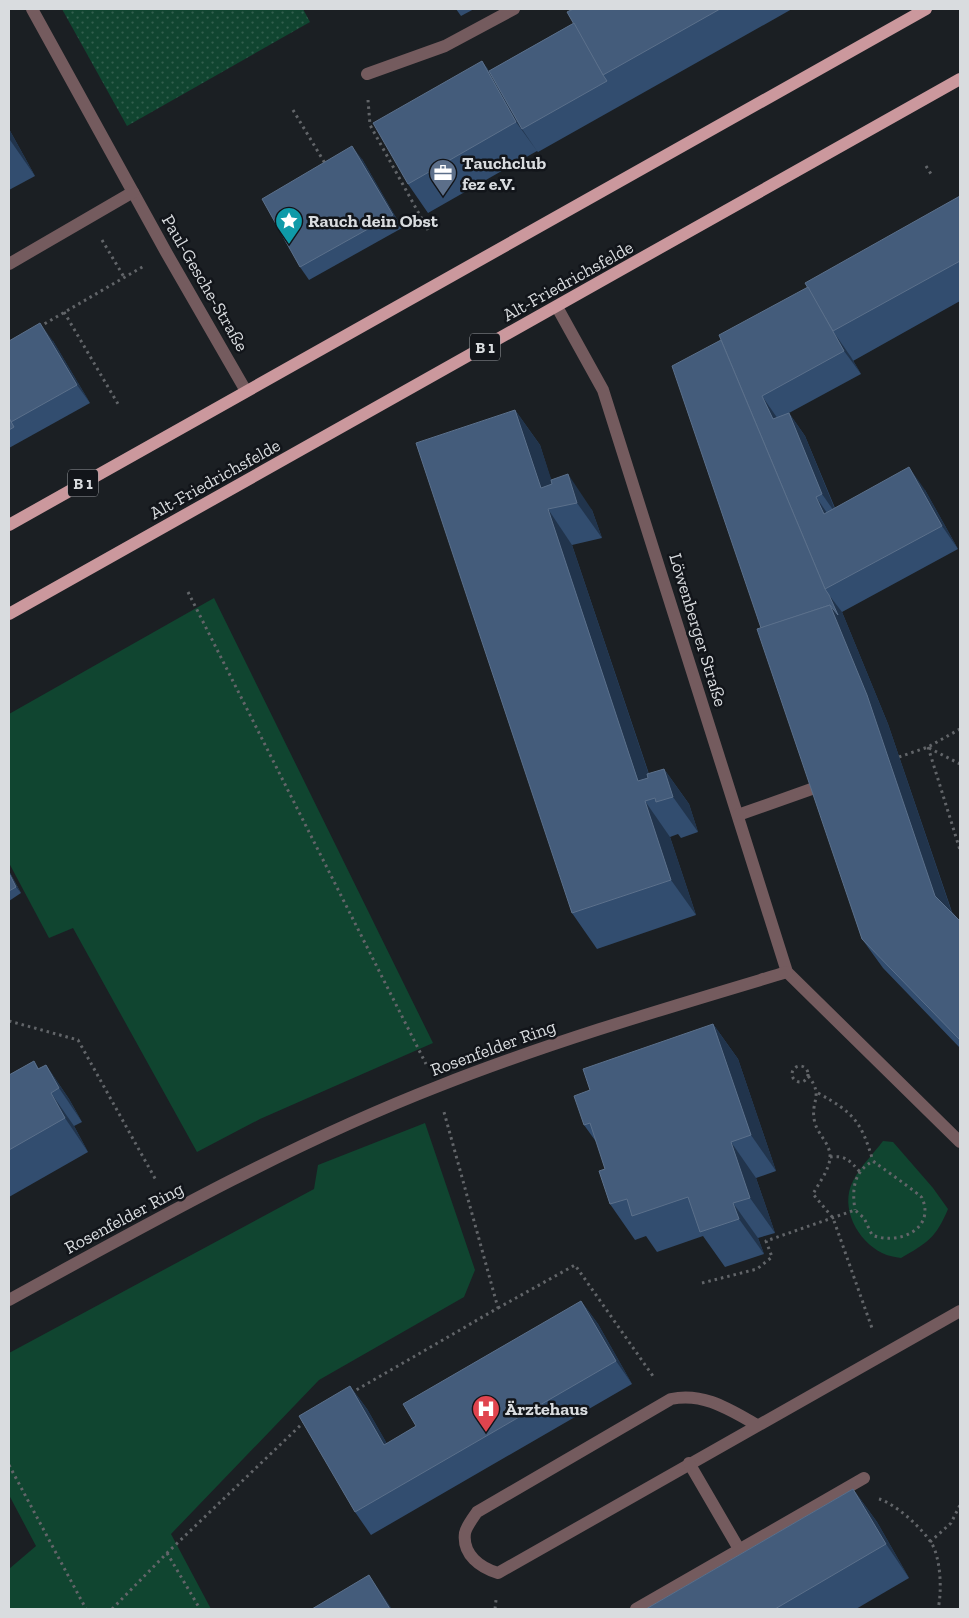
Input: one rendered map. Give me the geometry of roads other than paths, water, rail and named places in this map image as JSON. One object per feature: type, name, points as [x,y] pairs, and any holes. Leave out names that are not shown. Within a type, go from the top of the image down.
[{"type":"main road","name":"B 1","points":[[9,524],[926,9]]},
{"type":"main road","name":"Alt-Friedrichsfelde","points":[[9,614],[960,79]]},
{"type":"street","name":"Paul-Gesche-Straße","points":[[32,9],[166,252],[246,391]]},
{"type":"street","points":[[367,74],[445,46],[514,9]]},
{"type":"street","points":[[9,264],[133,192]]},
{"type":"street","name":"Löwenberger Straße","points":[[557,307],[603,390],[787,972]]},
{"type":"street","points":[[738,815],[820,786]]},
{"type":"street","points":[[787,972],[960,1142]]},
{"type":"street","name":"Rosenfelder Ring","points":[[9,1300],[188,1202],[298,1148],[437,1086],[548,1044],[787,972]]},
{"type":"street","points":[[757,1425],[717,1403],[685,1396],[671,1399],[477,1512],[465,1532],[466,1547],[475,1561],[485,1569],[498,1573],[960,1311]]},
{"type":"street","points":[[689,1463],[739,1549]]},
{"type":"street","points":[[636,1609],[864,1478]]},
{"type":"place","name":"Tauchclub fez e.V.","points":[[443,197]]},
{"type":"place","name":"Rauch dein Obst","points":[[289,245]]},
{"type":"place","name":"Ärztehaus","points":[[486,1433]]}]
